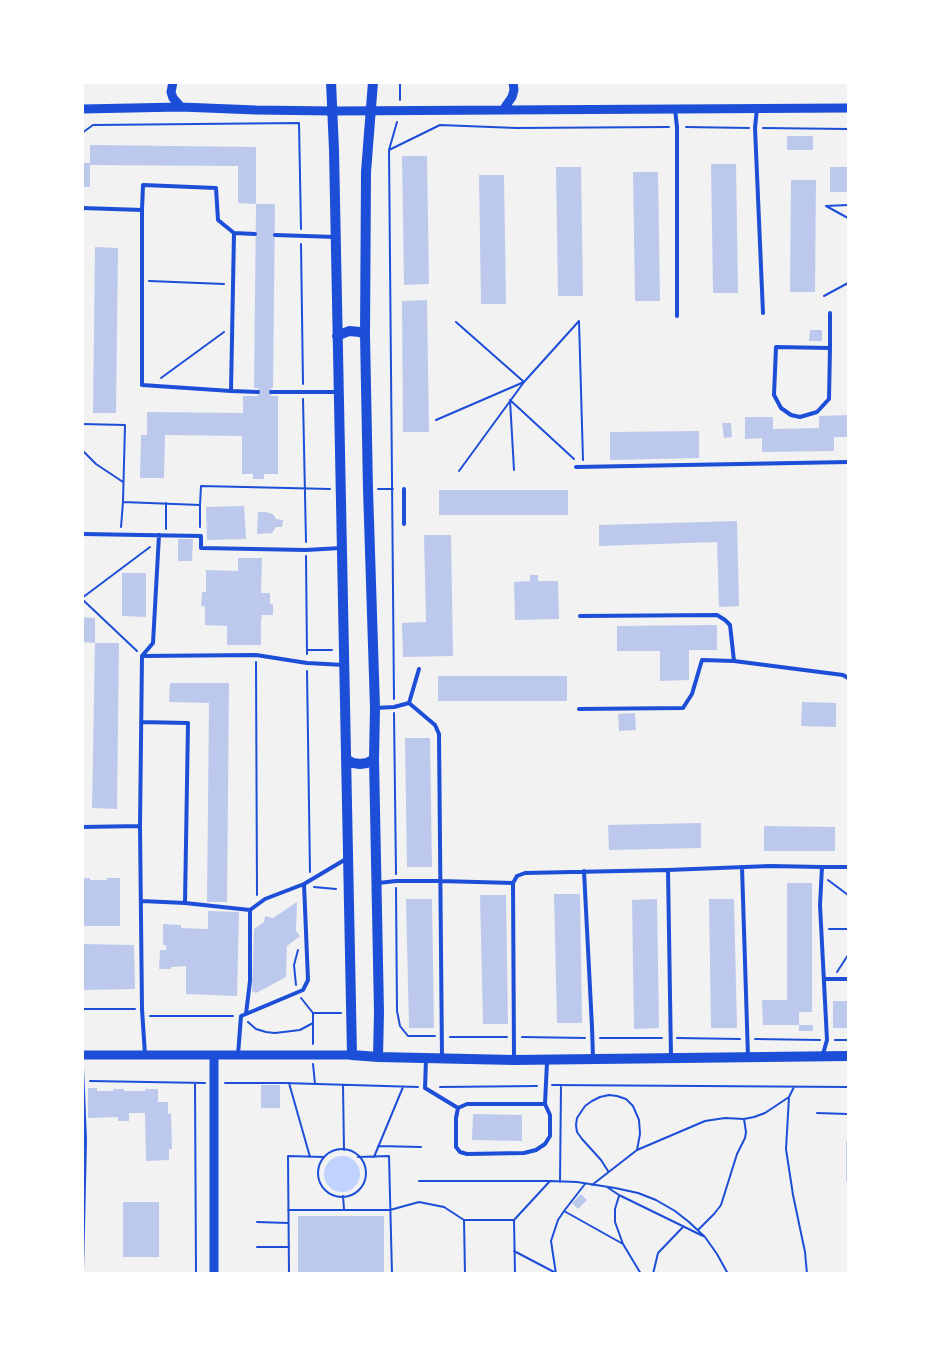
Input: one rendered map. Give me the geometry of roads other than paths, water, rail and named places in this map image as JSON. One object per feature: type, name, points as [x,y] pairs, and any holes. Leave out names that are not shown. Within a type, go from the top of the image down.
[{"type":"main road","points":[[331,82],[352,1055],[514,1060],[848,1056]]},
{"type":"main road","points":[[373,82],[366,172],[365,335],[375,708],[378,1057]]},
{"type":"main road","points":[[337,336],[349,331],[365,335]]},
{"type":"main road","points":[[346,759],[360,764],[374,759]]},
{"type":"street","points":[[173,82],[171,92],[180,107]]},
{"type":"street","points":[[503,110],[512,97],[514,90],[513,82]]},
{"type":"street","points":[[82,109],[180,107],[333,111],[848,108]]},
{"type":"street","points":[[214,1055],[214,1274]]},
{"type":"street","points":[[82,1056],[352,1055]]},
{"type":"lane","points":[[757,108],[755,128],[763,313]]},
{"type":"lane","points":[[675,109],[677,127],[677,316]]},
{"type":"lane","points":[[255,234],[234,234],[218,220],[216,188],[143,185],[142,385],[258,392]]},
{"type":"lane","points":[[82,208],[142,210]]},
{"type":"lane","points":[[231,390],[234,234]]},
{"type":"lane","points":[[275,235],[335,237]]},
{"type":"lane","points":[[830,313],[830,348],[830,398],[817,412],[800,417],[791,415],[780,408],[774,395],[776,347],[830,348]]},
{"type":"lane","points":[[271,392],[338,392]]},
{"type":"lane","points":[[576,467],[848,462]]},
{"type":"lane","points":[[404,489],[404,524]]},
{"type":"lane","points":[[82,534],[201,536],[201,548],[306,550],[342,548]]},
{"type":"lane","points":[[145,1056],[142,1009],[140,826],[142,656],[153,643],[159,535]]},
{"type":"lane","points":[[580,616],[716,615],[730,625],[734,661]]},
{"type":"lane","points":[[142,656],[256,655],[307,663],[344,664]]},
{"type":"lane","points":[[578,709],[683,708],[692,694],[702,660],[734,661],[843,675],[848,678]]},
{"type":"lane","points":[[409,703],[419,669]]},
{"type":"lane","points":[[375,708],[394,707],[409,703]]},
{"type":"lane","points":[[409,703],[435,725],[439,734],[442,1058]]},
{"type":"lane","points":[[141,722],[188,723],[185,904]]},
{"type":"lane","points":[[82,827],[140,826]]},
{"type":"lane","points":[[142,902],[250,910],[265,899],[304,884],[348,858]]},
{"type":"lane","points":[[514,1060],[513,883],[517,876],[525,873],[584,871],[770,866],[848,867]]},
{"type":"lane","points":[[742,867],[748,1058]]},
{"type":"lane","points":[[822,867],[820,905],[827,1040],[823,1056]]},
{"type":"lane","points":[[668,870],[671,1059]]},
{"type":"lane","points":[[584,871],[593,1059]]},
{"type":"lane","points":[[376,883],[396,881],[513,883]]},
{"type":"lane","points":[[238,1055],[241,1016],[303,990],[308,980],[304,884]]},
{"type":"lane","points":[[246,1014],[250,981],[250,910]]},
{"type":"lane","points":[[824,979],[848,979]]},
{"type":"lane","points":[[426,1058],[425,1088],[458,1108]]},
{"type":"lane","points":[[458,1108],[456,1147],[460,1152],[467,1154],[524,1153],[540,1148],[548,1141],[550,1136],[550,1115],[545,1104],[547,1059]]},
{"type":"lane","points":[[82,1067],[84,1081],[82,1271]]},
{"type":"lane","points":[[458,1108],[467,1104],[545,1104]]},
{"type":"water","points":[[342,1156],[349,1157],[355,1161],[359,1167],[359,1181],[355,1187],[349,1191],[342,1192],[335,1191],[329,1187],[325,1181],[324,1174],[325,1167],[329,1161],[335,1157]]}]
